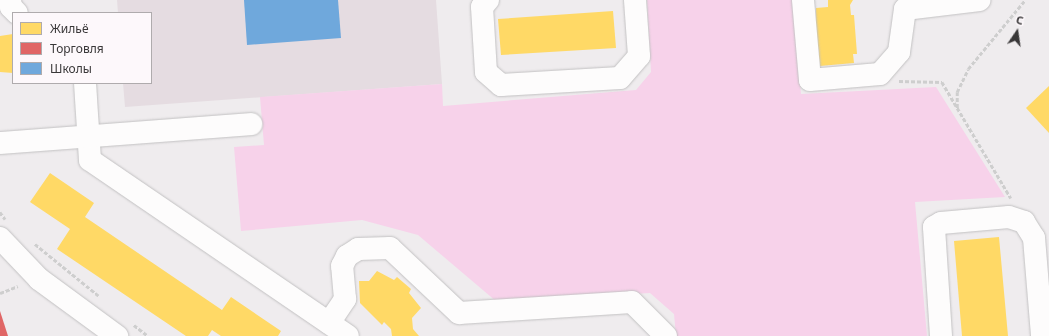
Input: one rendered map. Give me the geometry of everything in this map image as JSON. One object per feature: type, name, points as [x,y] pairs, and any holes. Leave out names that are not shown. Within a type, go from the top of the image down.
[{"type":"street","points":[[10,0],[11,7],[16,12]]},
{"type":"street","points":[[488,0],[482,7],[486,72],[501,85],[620,78],[639,56],[635,0]]},
{"type":"street","points":[[803,0],[810,80],[880,74],[899,52],[905,8],[979,0]]},
{"type":"street","points":[[84,84],[90,160],[348,336]]},
{"type":"street","points":[[0,143],[88,138],[251,124]]},
{"type":"street","points":[[940,336],[934,227],[941,223],[1017,218],[1031,229],[1034,238],[1042,336]]},
{"type":"street","points":[[4,229],[39,279],[123,328]]},
{"type":"street","points":[[329,323],[346,299],[342,266],[347,256],[358,249],[390,248],[459,313],[632,302],[666,336]]},
{"type":"path","points":[[958,109],[956,92],[968,70],[1025,0]]},
{"type":"path","points":[[884,70],[903,84],[942,82],[1016,206],[1017,218]]},
{"type":"path","points":[[0,212],[4,229]]},
{"type":"path","points":[[32,241],[105,301]]},
{"type":"path","points":[[123,328],[148,336]]},
{"type":"shaded area","points":[[117,0],[436,0],[442,84],[125,107],[123,84],[152,84],[152,12],[118,12]]},
{"type":"shaded area","points":[[647,0],[792,0],[801,94],[936,87],[1005,197],[915,202],[927,336],[676,336],[674,314],[650,293],[497,302],[418,235],[362,220],[241,231],[234,147],[264,145],[260,97],[442,84],[443,106],[636,90],[651,72]]},
{"type":"building: Жильё","points":[[828,0],[853,0],[850,5],[851,15],[854,15],[857,54],[853,54],[854,63],[820,66],[818,47],[815,47],[816,8],[828,7]]},
{"type":"building: Жильё","points":[[613,11],[616,48],[501,55],[498,19]]},
{"type":"building: Жильё","points":[[12,34],[12,73],[0,72],[0,36]]},
{"type":"building: Жильё","points":[[1049,86],[1049,133],[1026,108]]},
{"type":"building: Жильё","points":[[50,173],[94,203],[85,217],[222,310],[231,297],[281,331],[278,336],[221,336],[212,330],[208,336],[186,336],[57,249],[70,229],[30,202]]},
{"type":"building: Жильё","points":[[999,237],[1008,336],[962,336],[954,241]]},
{"type":"building: Жильё","points":[[377,271],[394,280],[397,277],[411,289],[409,293],[421,308],[412,318],[413,329],[419,336],[392,336],[391,329],[384,322],[382,325],[360,303],[359,281],[369,281]]},
{"type":"building: Торговля","points":[[0,311],[8,336],[0,336]]},
{"type":"building: Школы","points":[[244,0],[338,0],[341,38],[247,45]]}]
